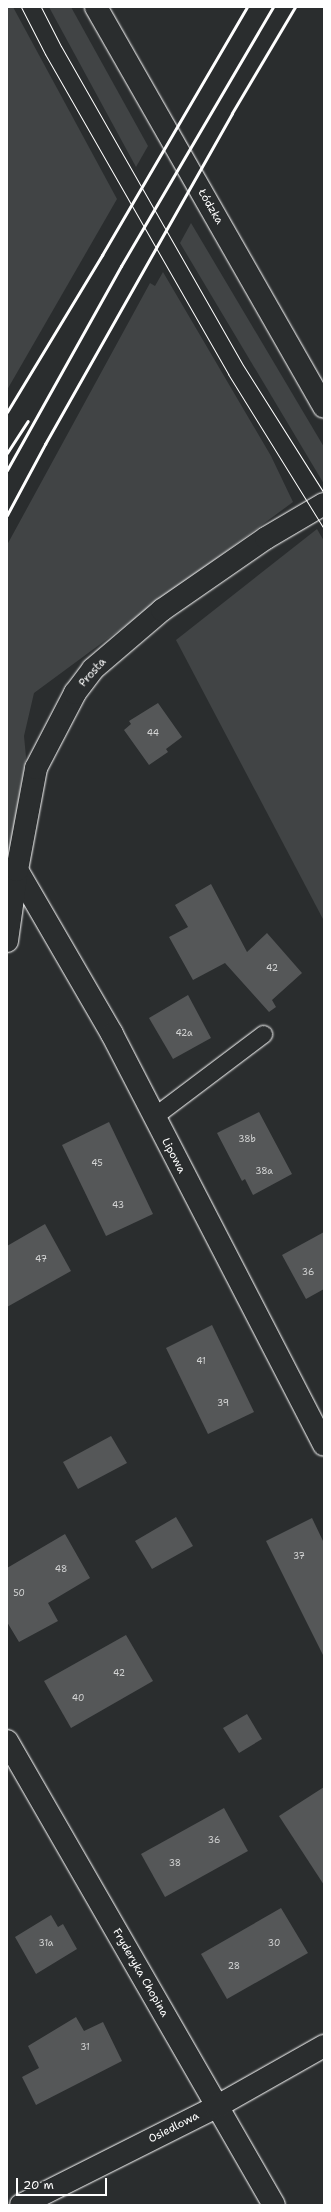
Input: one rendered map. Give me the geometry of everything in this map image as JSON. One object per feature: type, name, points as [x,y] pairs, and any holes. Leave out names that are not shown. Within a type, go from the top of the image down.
[{"type":"street","name":"Łódzka","points":[[96,7],[321,396]]},
{"type":"street","name":"Prosta","points":[[7,941],[17,870],[36,768],[75,693],[93,669],[162,610],[266,538],[324,504]]},
{"type":"street","name":"Lipowa","points":[[17,870],[112,1034],[153,1117],[324,1445]]},
{"type":"street","name":"Fryderyka Chopina","points":[[7,1741],[216,2107],[274,2205]]},
{"type":"street","name":"Osiedlowa","points":[[21,2205],[216,2107],[324,2046]]},
{"type":"lane","points":[[153,1117],[264,1034]]},
{"type":"shaded area","points":[[7,7],[13,7],[117,199],[7,390]]},
{"type":"shaded area","points":[[49,7],[71,7],[148,146],[136,167]]},
{"type":"shaded area","points":[[191,223],[324,447],[324,484],[180,243]]},
{"type":"shaded area","points":[[163,272],[271,456],[293,502],[34,693],[24,736],[26,757],[7,869],[7,545],[150,283],[155,286]]},
{"type":"shaded area","points":[[317,529],[324,541],[324,921],[176,640]]},
{"type":"building","points":[[158,703],[182,737],[166,749],[168,752],[149,765],[124,730],[131,724],[129,721]]},
{"type":"building","points":[[211,884],[247,952],[267,933],[302,973],[272,1000],[276,1007],[269,1012],[225,963],[193,980],[169,937],[188,927],[175,905]]},
{"type":"building","points":[[188,995],[211,1038],[173,1059],[149,1018]]},
{"type":"building","points":[[259,1112],[292,1174],[253,1195],[245,1179],[242,1181],[217,1133]]},
{"type":"building","points":[[109,1122],[153,1214],[106,1236],[62,1145]]},
{"type":"building","points":[[45,1224],[71,1271],[7,1307],[7,1246]]},
{"type":"building","points":[[324,1232],[324,1289],[306,1299],[282,1255]]},
{"type":"building","points":[[212,1325],[254,1412],[208,1434],[166,1348]]},
{"type":"building","points":[[111,1436],[127,1463],[78,1489],[63,1462]]},
{"type":"building","points":[[176,1517],[193,1546],[152,1569],[135,1541]]},
{"type":"building","points":[[312,1518],[324,1543],[324,1657],[266,1541]]},
{"type":"building","points":[[65,1534],[90,1578],[48,1603],[58,1621],[19,1642],[7,1622],[7,1568]]},
{"type":"building","points":[[126,1635],[153,1681],[71,1728],[44,1681]]},
{"type":"building","points":[[247,1714],[262,1739],[239,1753],[223,1728]]},
{"type":"building","points":[[324,1787],[324,1885],[279,1816]]},
{"type":"building","points":[[224,1808],[248,1851],[165,1897],[141,1854]]},
{"type":"building","points":[[281,1908],[308,1953],[227,1999],[201,1954]]},
{"type":"building","points":[[51,1915],[58,1927],[63,1924],[77,1949],[36,1974],[15,1937]]},
{"type":"building","points":[[76,2017],[84,2031],[103,2022],[122,2061],[36,2105],[22,2077],[39,2068],[28,2046]]},
{"type":"tram line","points":[[21,7],[45,54],[228,374],[324,529]]},
{"type":"tram line","points":[[41,7],[61,46],[243,365],[324,493]]},
{"type":"railway","points":[[7,412],[102,255],[247,7]]},
{"type":"railway","points":[[7,470],[121,266],[273,7]]},
{"type":"railway","points":[[7,515],[45,444],[232,113],[295,7]]},
{"type":"railway","points":[[7,453],[28,421]]}]
